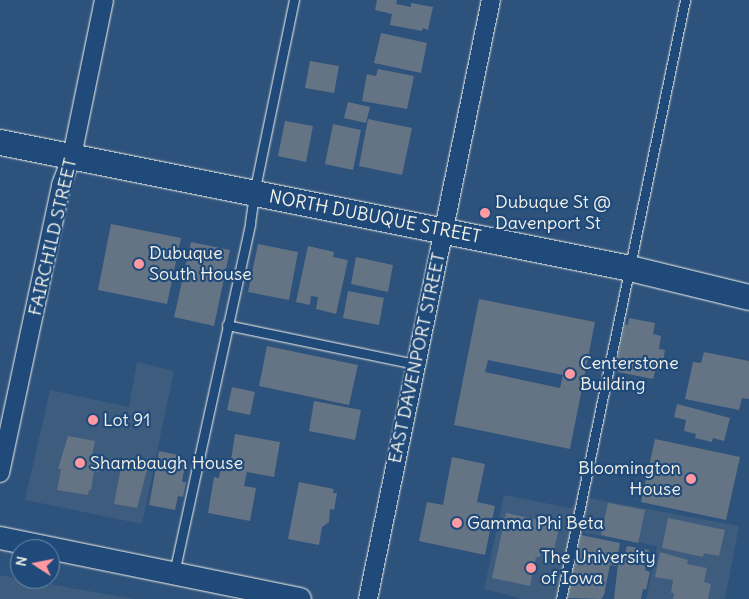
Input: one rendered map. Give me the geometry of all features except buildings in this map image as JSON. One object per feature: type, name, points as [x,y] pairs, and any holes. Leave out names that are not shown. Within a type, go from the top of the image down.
[{"type":"main road","name":"NORTH DUBUQUE STREET","points":[[0,142],[630,268],[749,297]]},
{"type":"street","name":"FAIRCHILD STREET","points":[[0,473],[61,186],[72,156],[104,0]]},
{"type":"street","name":"EAST DAVENPORT STREET","points":[[368,599],[490,0]]},
{"type":"street","points":[[0,538],[300,599]]},
{"type":"lane","points":[[174,573],[250,223],[254,193],[294,0]]},
{"type":"lane","points":[[561,599],[684,0]]},
{"type":"lane","points":[[227,325],[416,364]]},
{"type":"shaded area","points":[[137,362],[174,371],[142,524],[25,500],[50,390],[129,407]]},
{"type":"shaded area","name":"The University of Iowa","points":[[504,495],[570,508],[589,498],[739,526],[725,599],[646,599],[657,546],[580,532],[568,599],[522,599],[484,589]]},
{"type":"shaded area","points":[[0,575],[10,577],[10,589],[60,589],[60,586],[134,599],[0,599]]},
{"type":"place","name":"Dubuque St @ Davenport St","points":[[485,213]]},
{"type":"place","name":"Dubuque South House","points":[[139,264]]},
{"type":"place","name":"Centerstone Building","points":[[570,374]]},
{"type":"place","name":"Lot 91","points":[[93,420]]},
{"type":"place","name":"Shambaugh House","points":[[80,463]]},
{"type":"place","name":"Bloomington House","points":[[691,479]]},
{"type":"place","name":"Gamma Phi Beta","points":[[457,523]]},
{"type":"place","name":"The University of Iowa","points":[[531,568]]}]
